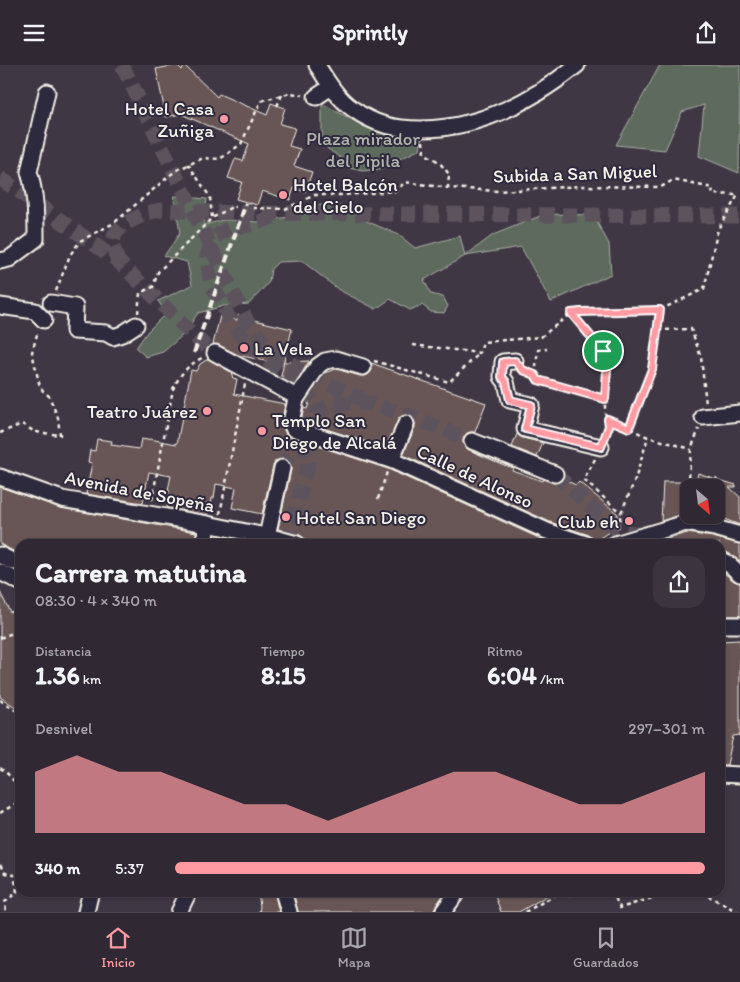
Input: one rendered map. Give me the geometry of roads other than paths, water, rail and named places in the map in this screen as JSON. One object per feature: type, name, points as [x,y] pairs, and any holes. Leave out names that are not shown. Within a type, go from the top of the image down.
[{"type":"street","points":[[318,65],[331,87],[352,109],[378,124],[392,128],[423,129],[447,127],[488,118],[537,94],[555,83],[577,65]]},
{"type":"street","points":[[316,97],[331,87]]},
{"type":"street","points":[[0,261],[9,259],[36,239],[36,211],[33,185],[29,172],[47,91]]},
{"type":"street","points":[[51,303],[75,307],[74,331],[106,333],[113,337],[122,334],[136,325]]},
{"type":"street","points":[[0,306],[35,311],[44,320]]},
{"type":"street","points":[[215,353],[294,396],[296,399],[316,368],[325,361],[339,359],[365,363]]},
{"type":"street","points":[[515,361],[503,362],[502,377],[506,382],[510,400],[531,405],[525,429],[601,447]]},
{"type":"street","name":"Calle de Alonso","points":[[296,399],[291,422],[291,426],[294,429],[391,459],[544,537]]},
{"type":"street","points":[[703,417],[740,413]]},
{"type":"street","points":[[391,459],[406,424]]},
{"type":"street","points":[[472,441],[555,474]]},
{"type":"street","points":[[272,539],[282,468]]},
{"type":"street","name":"Avenida de Sopeña","points":[[0,477],[62,499],[212,525],[272,539]]},
{"type":"street","points":[[632,539],[686,523],[740,535]]},
{"type":"street","points":[[206,539],[212,525]]},
{"type":"street","points":[[0,555],[15,562]]},
{"type":"street","points":[[725,562],[740,574]]},
{"type":"street","points":[[0,573],[15,580]]},
{"type":"street","points":[[725,625],[740,625]]},
{"type":"street","points":[[725,774],[740,775]]},
{"type":"street","points":[[86,912],[90,897]]},
{"type":"street","points":[[179,912],[186,897]]},
{"type":"street","points":[[285,897],[289,912]]},
{"type":"street","points":[[443,912],[454,897]]},
{"type":"tunnel","points":[[122,65],[247,321],[261,339],[299,370],[370,403]]},
{"type":"tunnel","points":[[0,178],[118,261],[191,333],[215,353]]},
{"type":"tunnel","points":[[118,261],[112,245],[115,234],[123,225],[146,213],[161,210],[239,213],[740,216]]},
{"type":"tunnel","points":[[273,217],[253,224],[229,228],[215,237],[207,256],[210,281],[232,324],[248,343],[277,369],[306,390],[314,403],[316,413]]},
{"type":"tunnel","points":[[287,539],[308,465],[301,438],[307,423],[316,413],[331,405],[370,403],[410,416],[472,441]]},
{"type":"tunnel","points":[[282,468],[301,438]]},
{"type":"tunnel","points":[[555,474],[616,529],[655,539]]},
{"type":"railway","points":[[194,353],[246,203]]},
{"type":"place","name":"Hotel Casa Zuñiga","points":[[224,119]]},
{"type":"place","name":"Hotel Balcón del Cielo","points":[[283,195]]},
{"type":"place","name":"La Vela","points":[[244,348]]},
{"type":"place","name":"Teatro Juárez","points":[[207,411]]},
{"type":"place","name":"Templo San Diego de Alcalá","points":[[262,431]]},
{"type":"place","name":"Hotel San Diego","points":[[286,517]]},
{"type":"place","name":"Club eh","points":[[629,521]]},
{"type":"park label","name":"Plaza mirador del Pipila","points":[[363,149]]}]
